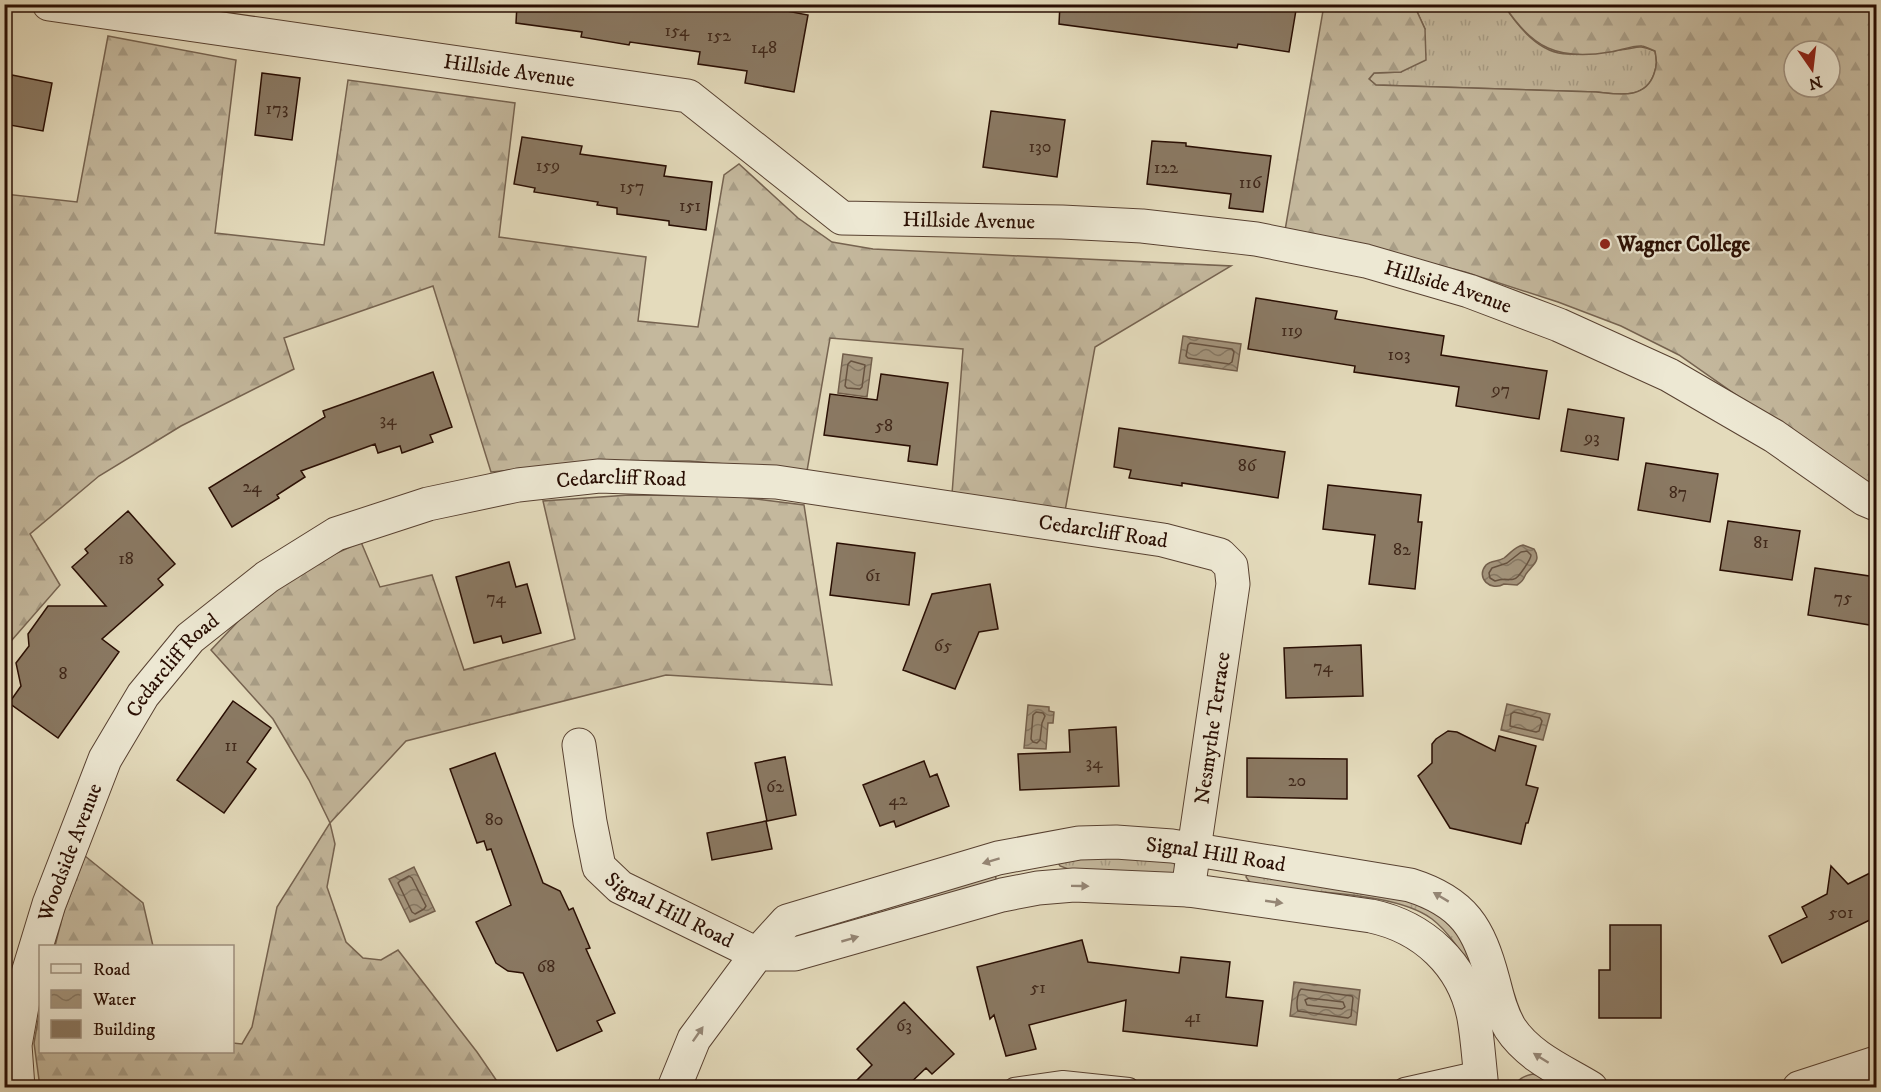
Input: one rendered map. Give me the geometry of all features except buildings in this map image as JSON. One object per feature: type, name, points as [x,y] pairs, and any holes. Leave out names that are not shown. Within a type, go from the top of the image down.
[{"type":"street","name":"Hillside Avenue","points":[[49,4],[688,96],[842,218],[1062,222],[1142,226],[1257,239],[1366,261],[1469,291],[1551,321],[1670,375],[1774,436],[1864,499],[1876,504]]},
{"type":"street","name":"Cedarcliff Road","points":[[105,759],[144,695],[190,638],[267,577],[336,534],[428,504],[518,485],[599,476],[776,482],[1163,540],[1220,555],[1231,566]]},
{"type":"street","name":"Nesmythe Terrace","points":[[1188,890],[1233,584],[1231,566]]},
{"type":"street","name":"Signal Hill Road","points":[[579,745],[599,867],[620,887],[757,954],[795,954],[1002,895],[1031,889],[1074,885],[1188,890],[1371,916],[1382,918],[1416,932],[1444,954],[1464,984],[1487,1012],[1510,1028],[1533,1054],[1591,1088]]},
{"type":"street","name":"Woodside Avenue","points":[[18,1088],[15,1045],[28,973],[49,904],[105,759]]},
{"type":"street","name":"Signal Hill Road","points":[[674,1088],[694,1039],[757,954],[787,921],[998,858],[1079,843],[1116,842],[1194,850],[1410,885],[1432,892],[1451,903],[1472,924],[1485,952],[1487,1012]]},
{"type":"street","points":[[1025,853],[1031,889]]},
{"type":"street","points":[[1481,1079],[1487,1012]]},
{"type":"street","points":[[1799,1088],[1876,1063]]},
{"type":"lane","points":[[1404,1088],[1481,1079]]},
{"type":"lane","points":[[1014,1088],[1063,1081],[1129,1088]]},
{"type":"green space","name":"Wagner College","points":[[1324,5],[1414,5],[1425,29],[1426,60],[1401,72],[1374,73],[1369,79],[1376,85],[1630,94],[1644,88],[1650,82],[1656,65],[1655,51],[1638,46],[1592,54],[1561,52],[1548,48],[1525,32],[1504,5],[1876,5],[1876,493],[1679,355],[1621,326],[1558,302],[1465,272],[1382,251],[1284,236]]},
{"type":"green space","points":[[1414,5],[1504,5],[1530,37],[1557,53],[1581,54],[1644,47],[1655,51],[1655,71],[1644,88],[1630,94],[1376,85],[1369,79],[1374,73],[1401,72],[1425,29]]},
{"type":"green space","points":[[108,36],[236,60],[215,233],[324,245],[348,80],[515,103],[499,237],[646,257],[638,321],[698,327],[724,175],[739,164],[798,218],[832,242],[873,249],[1231,266],[1095,347],[1065,511],[952,494],[963,349],[830,338],[807,471],[689,461],[607,461],[491,472],[433,286],[284,338],[294,369],[181,426],[99,476],[30,534],[60,585],[5,648],[5,194],[77,202]]},
{"type":"green space","points":[[629,495],[733,496],[804,505],[832,685],[666,675],[406,741],[330,823],[309,780],[273,719],[211,650],[246,613],[306,567],[361,542],[380,587],[432,575],[464,670],[575,639],[543,501]]},
{"type":"green space","points":[[330,823],[335,844],[327,887],[346,942],[363,958],[381,960],[398,950],[477,1052],[501,1087],[40,1087],[34,1043],[39,1015],[39,1053],[234,1053],[234,1043],[242,1044],[252,1027],[277,907]]},
{"type":"green space","points":[[85,856],[143,903],[153,945],[55,945],[63,914]]},
{"type":"green space","points":[[1059,857],[1176,857],[1177,872],[1172,874],[1071,870],[1060,866],[1057,861]]},
{"type":"green space","points":[[995,872],[994,881],[813,932],[802,931]]},
{"type":"green space","points":[[1248,872],[1396,896],[1437,913],[1461,937],[1484,989],[1447,934],[1432,919],[1415,910],[1371,898],[1251,884],[1246,877]]},
{"type":"green space","points":[[1533,1074],[1542,1076],[1560,1088],[1514,1088],[1521,1078]]},
{"type":"water","points":[[1183,336],[1241,344],[1237,371],[1179,363]]},
{"type":"water","points":[[843,354],[872,358],[867,397],[838,393]]},
{"type":"water","points":[[1523,545],[1534,549],[1537,560],[1521,582],[1517,585],[1494,586],[1483,579],[1483,570],[1486,565],[1502,559]]},
{"type":"water","points":[[1507,704],[1550,714],[1543,740],[1501,730]]},
{"type":"water","points":[[1028,705],[1049,707],[1049,711],[1054,712],[1053,723],[1048,723],[1046,749],[1024,748]]},
{"type":"water","points":[[414,867],[435,911],[410,922],[389,879]]},
{"type":"water","points":[[1294,982],[1360,990],[1356,1025],[1290,1016]]},
{"type":"place","name":"Wagner College","points":[[1605,244]]}]
